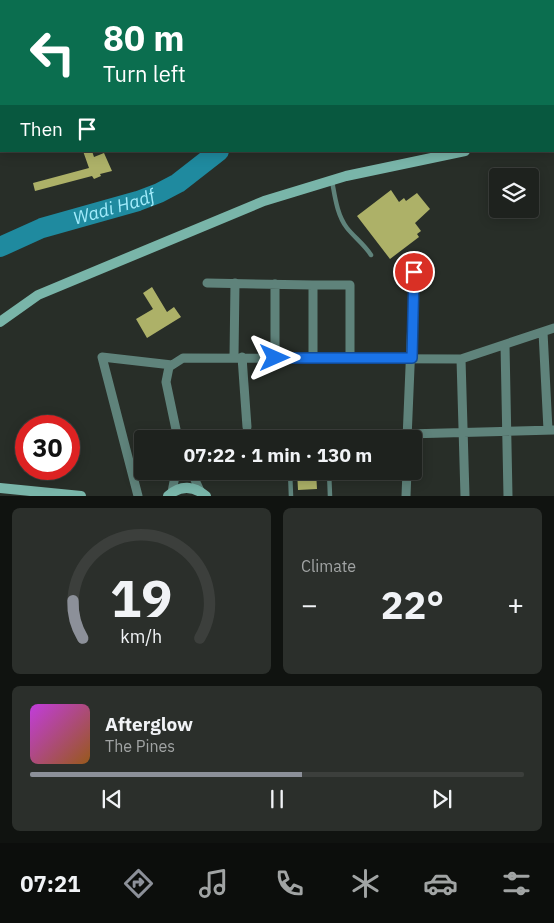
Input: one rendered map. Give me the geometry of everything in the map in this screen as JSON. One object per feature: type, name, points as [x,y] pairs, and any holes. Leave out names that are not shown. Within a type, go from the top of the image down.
[{"type":"street","points":[[0,322],[38,295],[264,201],[332,180],[460,152]]},
{"type":"street","points":[[407,430],[412,358],[414,272]]},
{"type":"street","points":[[207,282],[350,285],[350,358]]},
{"type":"street","points":[[235,283],[238,357],[247,427]]},
{"type":"street","points":[[275,284],[275,358]]},
{"type":"street","points":[[313,285],[313,358]]},
{"type":"street","points":[[175,430],[166,382],[167,373],[172,365],[183,358],[461,359],[554,328]]},
{"type":"street","points":[[422,435],[551,430],[543,332]]},
{"type":"street","points":[[505,345],[508,496]]},
{"type":"street","points":[[138,496],[102,357],[172,365]]},
{"type":"street","points":[[461,359],[465,496]]},
{"type":"street","points":[[170,494],[174,480]]},
{"type":"street","points":[[196,480],[204,494]]},
{"type":"street","points":[[406,496],[407,480]]},
{"type":"street","points":[[170,494],[189,487],[204,494]]},
{"type":"street","points":[[0,488],[81,496]]},
{"type":"lane","points":[[332,180],[339,214],[347,228],[362,242],[371,255]]},
{"type":"lane","points":[[290,480],[291,496]]},
{"type":"lane","points":[[329,480],[330,496]]},
{"type":"building","points":[[83,152],[92,152],[94,157],[104,153],[112,171],[100,174],[101,176],[94,179],[92,176],[35,191],[33,183],[89,168]]},
{"type":"building","points":[[391,190],[399,202],[404,198],[406,201],[417,193],[430,209],[415,223],[421,231],[417,234],[419,237],[390,259],[357,216]]},
{"type":"building","points":[[152,287],[167,312],[174,307],[181,317],[147,338],[136,319],[153,309],[143,293]]},
{"type":"building","points":[[297,480],[316,480],[317,489],[298,490]]},
{"type":"waterway","name":"Wadi Hadf","points":[[0,247],[42,228],[138,201],[159,193],[178,183],[218,152]]},
{"type":"route","points":[[275,358],[412,358],[414,272]]}]
